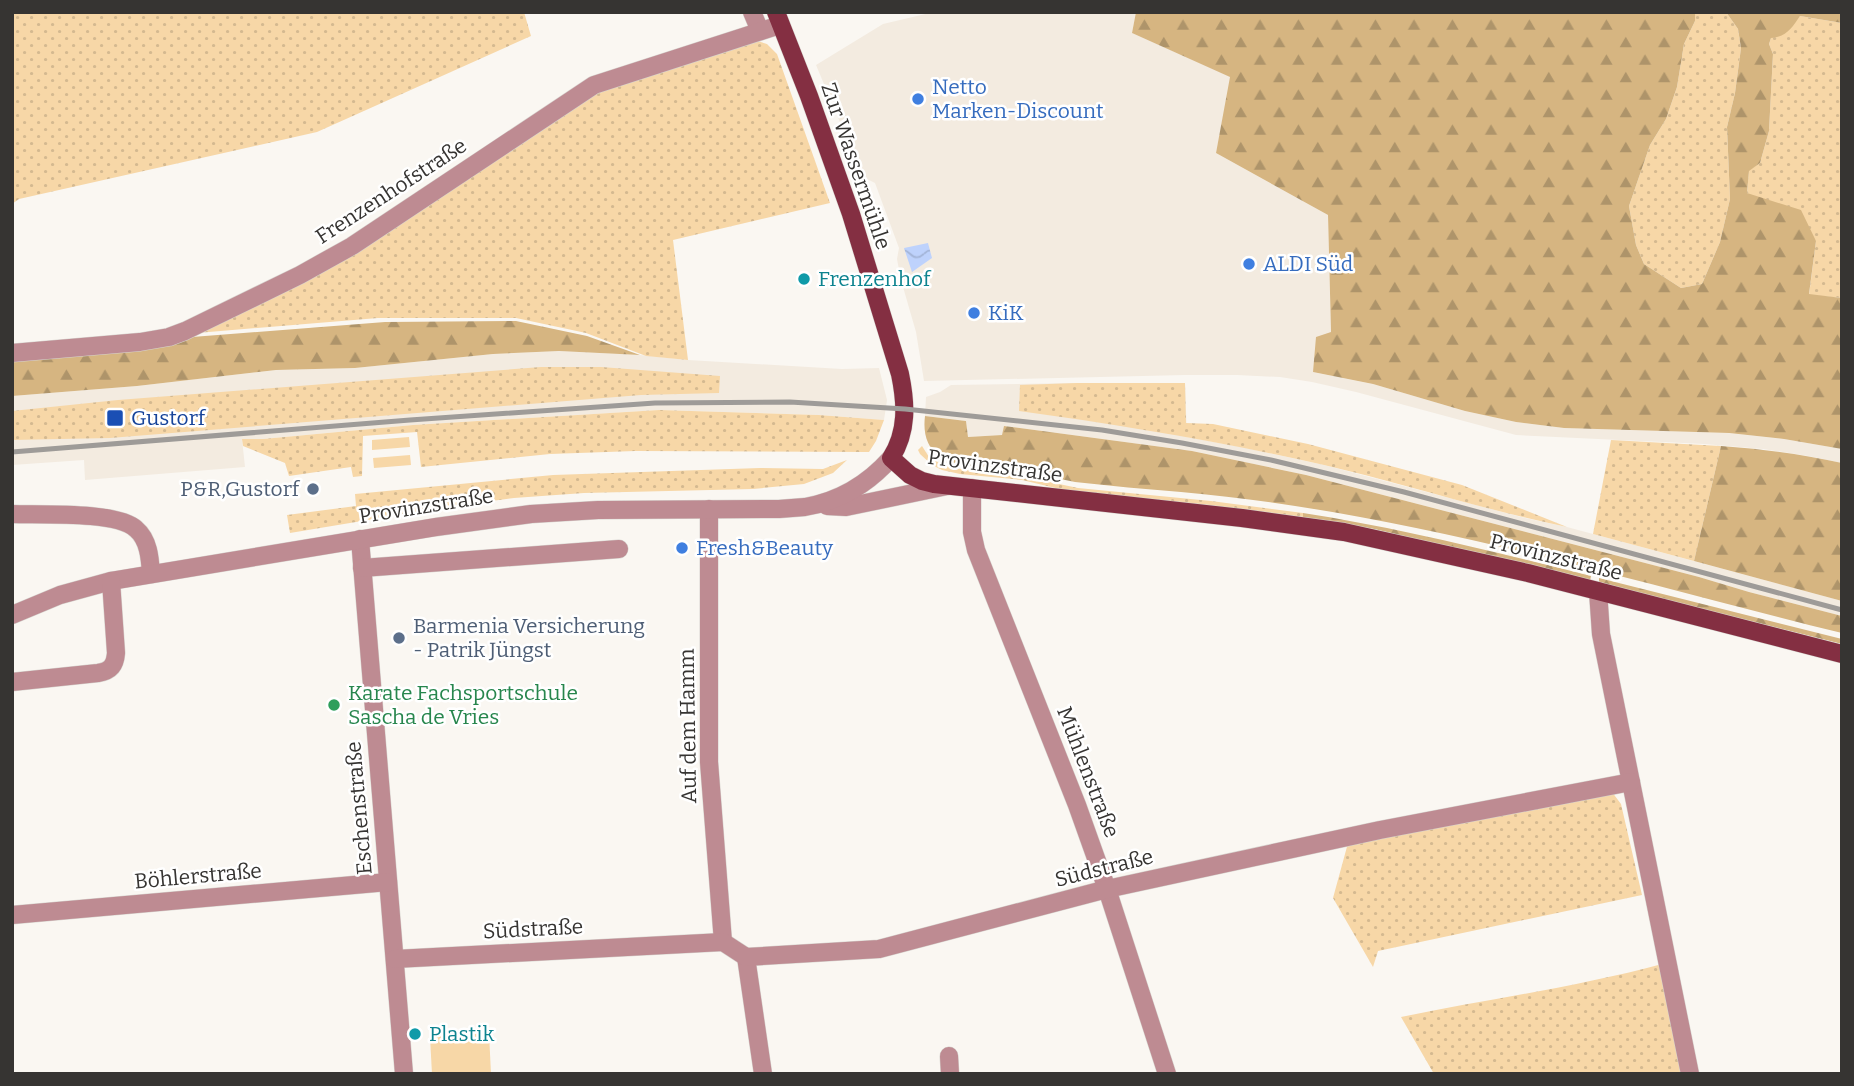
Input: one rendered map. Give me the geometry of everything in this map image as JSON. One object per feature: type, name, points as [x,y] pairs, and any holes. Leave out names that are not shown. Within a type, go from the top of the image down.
[{"type":"main road","name":"Zur Wassermühle","points":[[778,18],[851,214],[900,374],[905,417],[900,441],[891,457]]},
{"type":"main road","name":"Provinzstraße","points":[[891,457],[910,475],[922,481],[947,486],[1324,529],[1464,558],[1842,654]]},
{"type":"street","points":[[752,12],[760,31]]},
{"type":"street","name":"Frenzenhofstraße","points":[[12,353],[147,341],[185,331],[291,280],[352,246],[594,85],[760,31],[778,18]]},
{"type":"street","name":"Provinzstraße","points":[[12,615],[60,595],[111,581],[462,523],[531,514],[609,510],[779,509],[813,506],[848,494],[872,477],[891,457]]},
{"type":"street","points":[[813,506],[846,507],[947,486]]},
{"type":"street","name":"Mühlenstraße","points":[[972,488],[972,532],[976,550],[1063,768],[1107,889],[1167,1074]]},
{"type":"street","name":"Auf dem Hamm","points":[[709,509],[709,762],[723,942]]},
{"type":"street","points":[[12,514],[89,516],[124,522],[142,536],[148,551],[151,575]]},
{"type":"street","name":"Eschenstraße","points":[[359,539],[404,1074]]},
{"type":"street","points":[[362,568],[619,549]]},
{"type":"street","points":[[12,682],[99,673],[111,667],[116,653],[111,581]]},
{"type":"street","points":[[1598,591],[1601,634],[1690,1074]]},
{"type":"street","name":"Südstraße","points":[[746,957],[862,951],[894,946],[1107,889],[1380,830],[1631,782]]},
{"type":"street","name":"Böhlerstraße","points":[[12,915],[388,882]]},
{"type":"street","points":[[723,942],[746,957],[763,1074]]},
{"type":"street","name":"Südstraße","points":[[395,959],[723,942]]},
{"type":"shaded area","points":[[12,12],[524,12],[531,36],[317,132],[19,199],[12,204]]},
{"type":"shaded area","points":[[934,12],[1136,12],[1132,33],[1231,77],[1216,153],[1328,215],[1331,333],[1313,372],[1373,384],[1465,411],[1516,422],[1564,428],[1728,433],[1784,439],[1842,449],[1842,463],[1763,449],[1516,435],[1356,392],[1280,377],[1185,375],[924,381],[916,332],[897,259],[899,248],[875,183],[863,177],[816,65],[883,24]]},
{"type":"shaded area","points":[[1695,12],[1726,12],[1738,29],[1741,48],[1727,127],[1730,199],[1720,242],[1702,284],[1681,288],[1644,264],[1636,245],[1629,206],[1650,145],[1666,119],[1677,87],[1684,44],[1695,21]]},
{"type":"shaded area","points":[[1800,16],[1842,23],[1842,298],[1809,295],[1816,241],[1747,193],[1749,170],[1760,163],[1769,131],[1773,54],[1769,44],[1771,38]]},
{"type":"shaded area","points":[[751,39],[767,44],[777,54],[830,203],[673,240],[688,360],[646,356],[586,333],[516,318],[378,318],[197,333],[603,86]]},
{"type":"shaded area","points":[[559,351],[842,369],[879,368],[887,400],[884,420],[819,415],[659,410],[413,425],[242,439],[245,467],[85,480],[84,460],[12,465],[12,396],[137,386],[276,370],[355,368],[493,354]]},
{"type":"shaded area","points":[[541,367],[601,367],[720,376],[719,393],[641,395],[110,438],[12,440],[12,411],[118,400]]},
{"type":"shaded area","points":[[1185,383],[1187,437],[1324,465],[1842,601],[1842,616],[1306,475],[1192,451],[1005,426],[1002,435],[968,437],[966,421],[925,416],[926,397],[951,385]]},
{"type":"shaded area","points":[[1185,383],[1186,423],[1213,424],[1308,444],[1462,485],[1567,527],[1286,457],[1172,435],[1019,411],[1020,385]]},
{"type":"shaded area","points":[[659,410],[819,415],[884,420],[869,452],[635,451],[550,454],[421,467],[417,432],[363,436],[362,476],[353,477],[351,467],[289,476],[285,463],[243,446],[242,439],[413,425]]},
{"type":"shaded area","points":[[409,437],[410,447],[372,450],[372,440]]},
{"type":"shaded area","points":[[1611,440],[1721,446],[1694,561],[1593,534]]},
{"type":"shaded area","points":[[922,446],[929,457],[953,468],[1021,476],[1078,488],[1303,513],[1303,517],[1068,491],[1022,480],[960,474],[932,465],[920,454],[918,450]]},
{"type":"shaded area","points":[[410,455],[411,465],[374,468],[373,458]]},
{"type":"shaded area","points":[[847,460],[833,473],[804,484],[753,489],[584,493],[514,498],[290,533],[287,515],[356,506],[355,494],[553,475],[760,468],[823,469]]},
{"type":"shaded area","points":[[1612,792],[1621,804],[1642,895],[1378,951],[1373,967],[1333,898],[1348,843]]},
{"type":"shaded area","points":[[1662,964],[1686,1074],[1434,1074],[1401,1017],[1565,986]]},
{"type":"shaded area","points":[[489,1033],[491,1074],[432,1074],[430,1037]]},
{"type":"green space","points":[[1136,12],[1695,12],[1695,21],[1684,44],[1677,87],[1666,119],[1650,145],[1629,206],[1636,245],[1644,264],[1681,288],[1702,284],[1720,242],[1730,199],[1727,127],[1741,48],[1738,29],[1726,12],[1842,12],[1842,23],[1800,16],[1785,34],[1771,38],[1769,44],[1773,54],[1769,131],[1760,163],[1749,171],[1747,193],[1801,210],[1816,241],[1809,294],[1842,298],[1842,449],[1729,433],[1564,428],[1516,422],[1465,411],[1373,384],[1313,372],[1316,337],[1331,332],[1328,215],[1216,153],[1230,77],[1132,33]]},
{"type":"green space","points":[[516,321],[587,336],[640,355],[559,351],[493,354],[355,368],[276,370],[137,386],[12,396],[12,359],[192,337],[385,322]]},
{"type":"green space","points":[[925,416],[966,421],[968,437],[1002,435],[1004,426],[1192,451],[1306,475],[1842,616],[1842,633],[1514,550],[1348,515],[1265,502],[1075,482],[1017,469],[956,463],[941,457],[932,449],[925,434]]},
{"type":"green space","points":[[1721,446],[1782,452],[1842,463],[1842,601],[1694,561]]},
{"type":"green space","points":[[1303,513],[1483,549],[1591,576],[1590,581],[1374,529],[1303,517]]},
{"type":"green space","points":[[1599,578],[1842,639],[1842,644],[1599,583]]},
{"type":"water","points":[[928,243],[932,258],[912,272],[904,248]]},
{"type":"railway","points":[[12,452],[655,403],[790,402],[905,409],[1102,430],[1271,460],[1404,492],[1842,610]]},
{"type":"place","name":"Netto Marken-Discount","points":[[918,99]]},
{"type":"place","name":"ALDI Süd","points":[[1249,264]]},
{"type":"place","name":"Frenzenhof","points":[[804,279]]},
{"type":"place","name":"KiK","points":[[974,313]]},
{"type":"place","name":"Gustorf","points":[[115,418]]},
{"type":"place","name":"P&R,Gustorf","points":[[313,489]]},
{"type":"place","name":"Fresh&Beauty","points":[[682,548]]},
{"type":"place","name":"Barmenia Versicherung - Patrik Jüngst","points":[[399,638]]},
{"type":"place","name":"Karate Fachsportschule Sascha de Vries","points":[[334,705]]},
{"type":"place","name":"Plastik","points":[[415,1034]]}]
